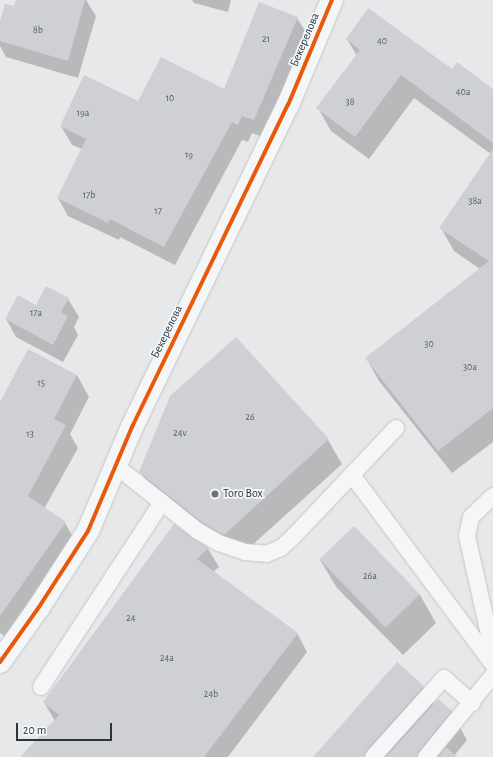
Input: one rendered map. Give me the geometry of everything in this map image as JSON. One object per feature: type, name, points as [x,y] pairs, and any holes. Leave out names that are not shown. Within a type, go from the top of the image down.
[{"type":"street","name":"Бекерелова","points":[[0,662],[39,607],[88,531],[116,466],[288,105],[332,0]]},
{"type":"lane","points":[[116,466],[198,531],[219,543],[245,552],[266,554],[282,548],[396,428]]},
{"type":"lane","points":[[352,475],[493,664]]},
{"type":"lane","points":[[493,496],[471,517],[467,536],[493,652]]},
{"type":"lane","points":[[41,687],[162,502]]},
{"type":"lane","points":[[426,757],[472,703],[493,675]]},
{"type":"lane","points":[[373,757],[444,678],[472,703]]},
{"type":"building","points":[[16,0],[85,0],[68,61],[0,41],[0,21],[5,4],[14,6]]},
{"type":"building","points":[[259,2],[298,17],[254,120],[242,116],[238,125],[232,122],[164,247],[110,219],[108,223],[57,198],[86,139],[60,126],[84,75],[138,101],[161,57],[224,89]]},
{"type":"building","points":[[368,8],[452,69],[457,62],[493,89],[493,143],[401,75],[355,137],[316,108],[360,50],[346,39]]},
{"type":"building","points":[[493,149],[493,408],[438,451],[365,358],[489,261],[439,228]]},
{"type":"building","points":[[46,286],[69,298],[61,312],[68,316],[53,345],[5,319],[18,295],[36,305]]},
{"type":"building","points":[[236,337],[329,439],[224,535],[203,523],[139,472],[170,396]]},
{"type":"building","points":[[28,349],[77,375],[54,419],[66,425],[28,496],[66,522],[0,616],[0,402]]},
{"type":"building","points":[[174,524],[209,548],[197,559],[298,633],[204,757],[20,757],[59,715],[43,702]]},
{"type":"building","points":[[354,526],[420,594],[385,628],[319,559]]},
{"type":"building","points":[[397,662],[424,686],[366,751],[364,757],[313,757]]},
{"type":"building","points":[[438,699],[452,711],[419,751],[417,757],[386,757]]},
{"type":"building","points":[[446,747],[457,757],[438,757]]},
{"type":"cycle path","points":[[0,662],[39,607],[88,531],[132,427],[288,105],[332,0]]},
{"type":"place","name":"Toro Box","points":[[215,494]]}]
